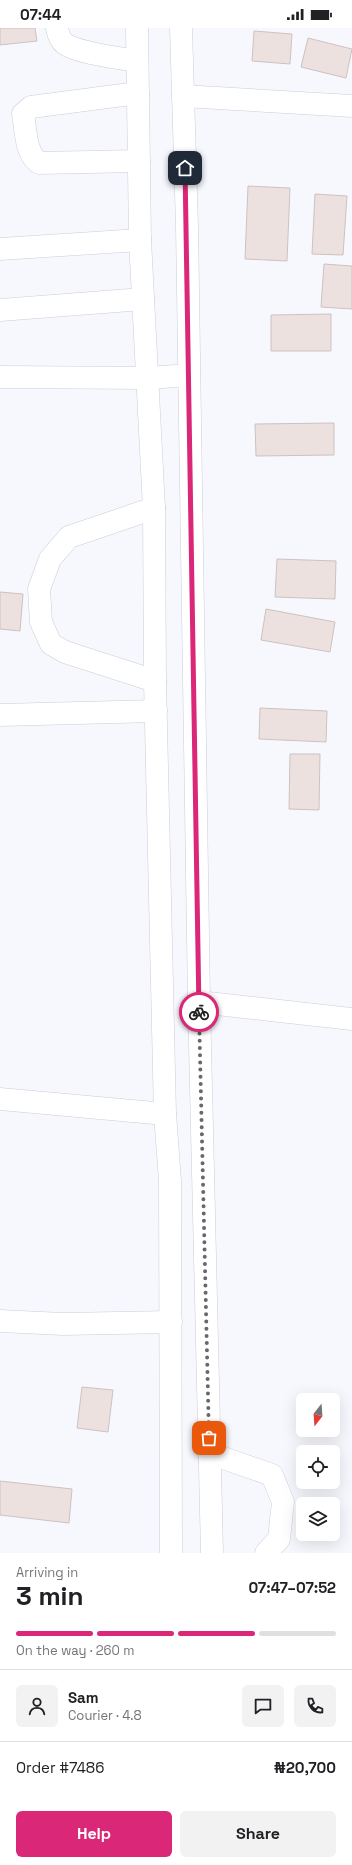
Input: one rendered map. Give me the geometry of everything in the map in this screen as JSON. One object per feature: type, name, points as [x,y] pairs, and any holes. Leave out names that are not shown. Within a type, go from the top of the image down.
[{"type":"main road","points":[[57,28],[59,36],[65,44],[76,49],[137,61]]},
{"type":"main road","points":[[137,28],[140,240],[154,508],[155,681],[165,1114],[170,1181],[170,1553]]},
{"type":"main road","points":[[181,28],[187,226],[199,1002],[212,1553]]},
{"type":"main road","points":[[138,93],[31,107],[23,114],[28,147],[32,158],[39,163],[139,161]]},
{"type":"main road","points":[[183,96],[352,106]]},
{"type":"main road","points":[[0,249],[140,240]]},
{"type":"main road","points":[[0,310],[143,299]]},
{"type":"main road","points":[[0,377],[148,378],[190,375]]},
{"type":"main road","points":[[154,508],[70,537],[50,559],[39,589],[41,622],[51,644],[65,652],[155,681]]},
{"type":"main road","points":[[0,714],[156,711]]},
{"type":"main road","points":[[199,1002],[352,1019]]},
{"type":"main road","points":[[0,1099],[165,1114]]},
{"type":"main road","points":[[0,1321],[63,1324],[171,1322]]},
{"type":"main road","points":[[209,1453],[272,1475],[283,1502],[279,1539],[266,1553]]},
{"type":"building","points":[[0,28],[35,28],[37,41],[0,45]]},
{"type":"building","points":[[254,31],[292,34],[290,64],[252,61]]},
{"type":"building","points":[[308,38],[352,49],[346,78],[301,67]]},
{"type":"building","points":[[248,186],[290,188],[287,261],[245,259]]},
{"type":"building","points":[[315,194],[347,196],[343,255],[312,254]]},
{"type":"building","points":[[324,264],[352,266],[352,309],[321,307]]},
{"type":"building","points":[[331,314],[331,351],[271,351],[271,315]]},
{"type":"building","points":[[334,423],[334,455],[256,456],[255,424]]},
{"type":"building","points":[[277,559],[336,561],[335,599],[275,597]]},
{"type":"building","points":[[0,592],[23,594],[20,631],[0,629]]},
{"type":"building","points":[[266,609],[335,622],[330,652],[261,640]]},
{"type":"building","points":[[260,708],[327,711],[326,742],[259,739]]},
{"type":"building","points":[[290,754],[320,754],[319,810],[289,809]]},
{"type":"building","points":[[82,1387],[113,1390],[108,1432],[77,1428]]},
{"type":"building","points":[[0,1481],[72,1489],[69,1523],[0,1515]]},
{"type":"way so far","points":[[199,1012],[209,1438]]},
{"type":"route","points":[[185,168],[199,1012]]}]
